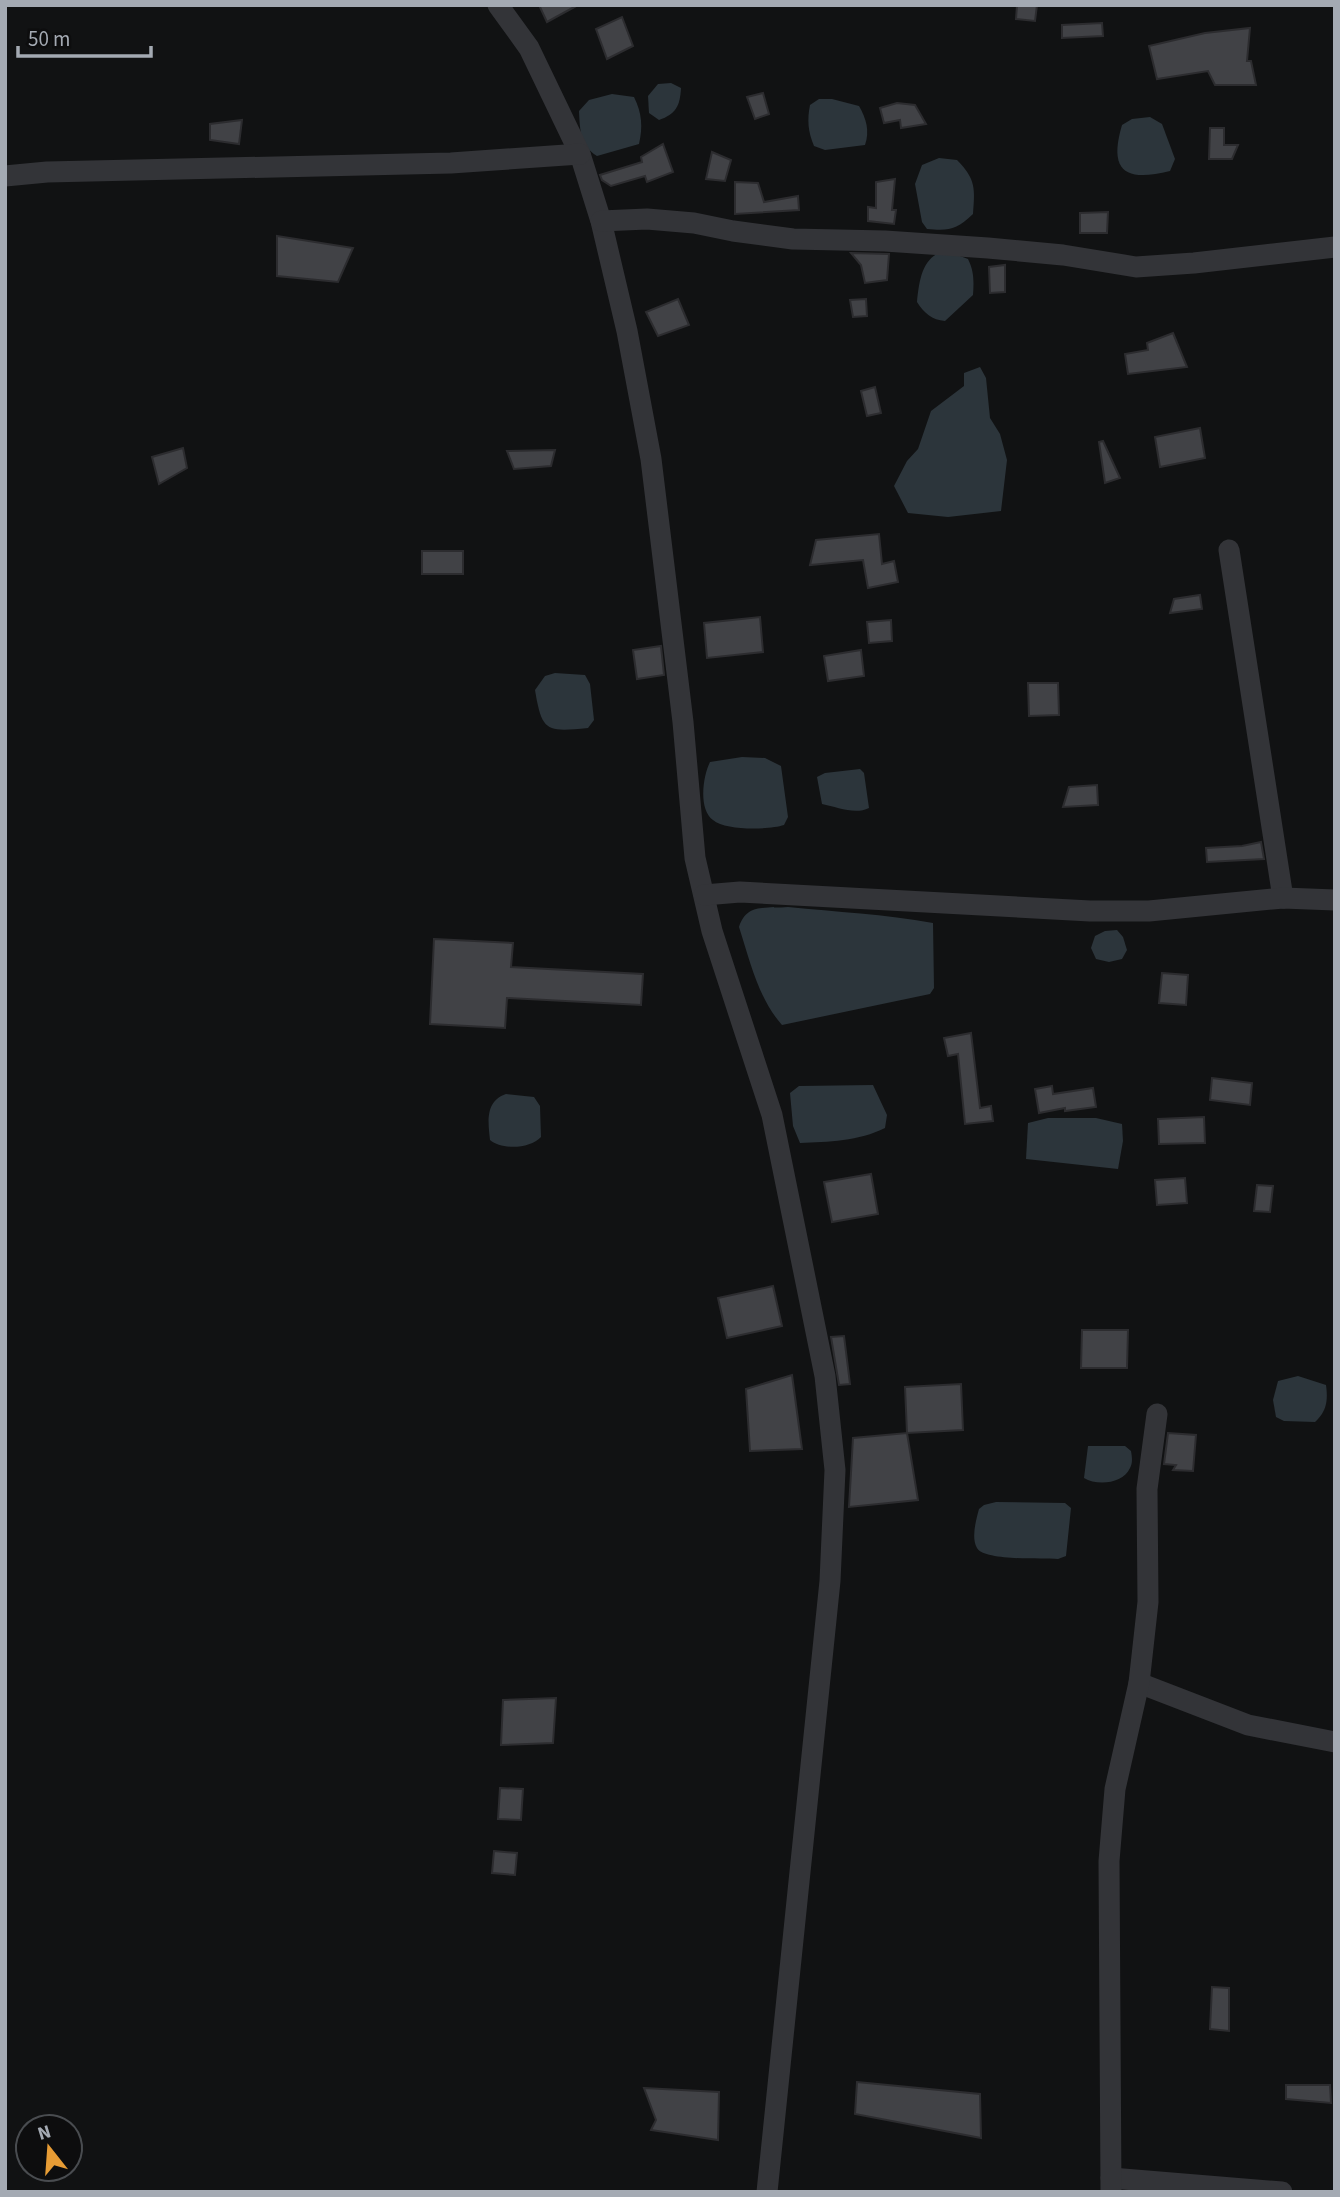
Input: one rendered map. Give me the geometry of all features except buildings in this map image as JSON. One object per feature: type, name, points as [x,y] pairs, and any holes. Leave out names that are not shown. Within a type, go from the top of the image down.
[{"type":"street","points":[[498,5],[529,48],[580,154],[601,221],[626,331],[650,460],[683,722],[695,858],[712,931],[772,1115],[825,1376],[835,1470],[830,1581],[767,2192]]},
{"type":"street","points":[[5,176],[47,172],[451,163],[580,154]]},
{"type":"street","points":[[601,221],[647,219],[694,223],[793,239],[885,241],[988,248],[1063,255],[1136,267],[1335,247]]},
{"type":"street","points":[[1229,550],[1283,898]]},
{"type":"street","points":[[704,895],[740,892],[1090,911],[1149,911],[1283,898],[1335,900]]},
{"type":"street","points":[[1157,1414],[1147,1489],[1148,1602],[1139,1683],[1115,1788],[1109,1861],[1111,2185],[1282,2192]]},
{"type":"street","points":[[1139,1683],[1248,1725],[1335,1742]]},
{"type":"shaded area","points":[[671,83],[681,88],[680,100],[673,112],[659,120],[649,113],[648,96],[658,84]]},
{"type":"shaded area","points":[[612,94],[634,97],[641,120],[639,144],[597,156],[584,142],[579,111],[589,100]]},
{"type":"shaded area","points":[[819,99],[832,99],[859,106],[866,125],[865,145],[825,150],[814,146],[809,131],[809,110],[810,105]]},
{"type":"shaded area","points":[[1150,117],[1162,124],[1175,159],[1170,171],[1132,174],[1124,170],[1117,154],[1122,125],[1132,119]]},
{"type":"shaded area","points":[[939,158],[957,160],[968,173],[974,191],[973,214],[952,228],[941,230],[927,229],[922,222],[915,184],[922,165]]},
{"type":"shaded area","points":[[939,253],[952,253],[968,259],[973,276],[973,295],[945,321],[929,315],[917,302],[925,267]]},
{"type":"shaded area","points":[[980,367],[986,378],[990,418],[1000,434],[1007,460],[1001,511],[948,517],[908,513],[894,486],[907,461],[918,449],[931,411],[964,386],[964,373]]},
{"type":"shaded area","points":[[555,673],[585,675],[590,684],[594,720],[588,728],[555,729],[544,722],[535,690],[545,676]]},
{"type":"shaded area","points":[[742,757],[765,758],[781,766],[788,817],[784,825],[758,829],[737,828],[719,824],[708,815],[703,792],[710,762]]},
{"type":"shaded area","points":[[860,769],[864,773],[869,808],[852,811],[822,804],[817,777],[825,773]]},
{"type":"shaded area","points":[[788,907],[933,923],[934,988],[930,994],[782,1025],[761,991],[739,927],[752,910]]},
{"type":"shaded area","points":[[1117,930],[1123,937],[1127,950],[1122,959],[1109,962],[1096,959],[1091,948],[1095,936],[1105,931]]},
{"type":"shaded area","points":[[873,1085],[887,1115],[885,1128],[854,1138],[800,1143],[793,1126],[790,1093],[799,1086]]},
{"type":"shaded area","points":[[506,1094],[534,1097],[540,1106],[541,1137],[536,1141],[509,1147],[490,1140],[491,1107],[499,1097]]},
{"type":"shaded area","points":[[1048,1118],[1096,1118],[1122,1124],[1123,1141],[1118,1169],[1026,1159],[1028,1123]]},
{"type":"shaded area","points":[[1298,1376],[1326,1385],[1326,1405],[1315,1422],[1284,1421],[1276,1417],[1273,1400],[1278,1381]]},
{"type":"shaded area","points":[[1088,1446],[1125,1446],[1131,1451],[1132,1462],[1127,1473],[1116,1480],[1102,1483],[1084,1478]]},
{"type":"shaded area","points":[[996,1502],[1065,1503],[1071,1508],[1066,1556],[1058,1559],[1015,1558],[982,1552],[977,1548],[974,1539],[979,1509]]}]
